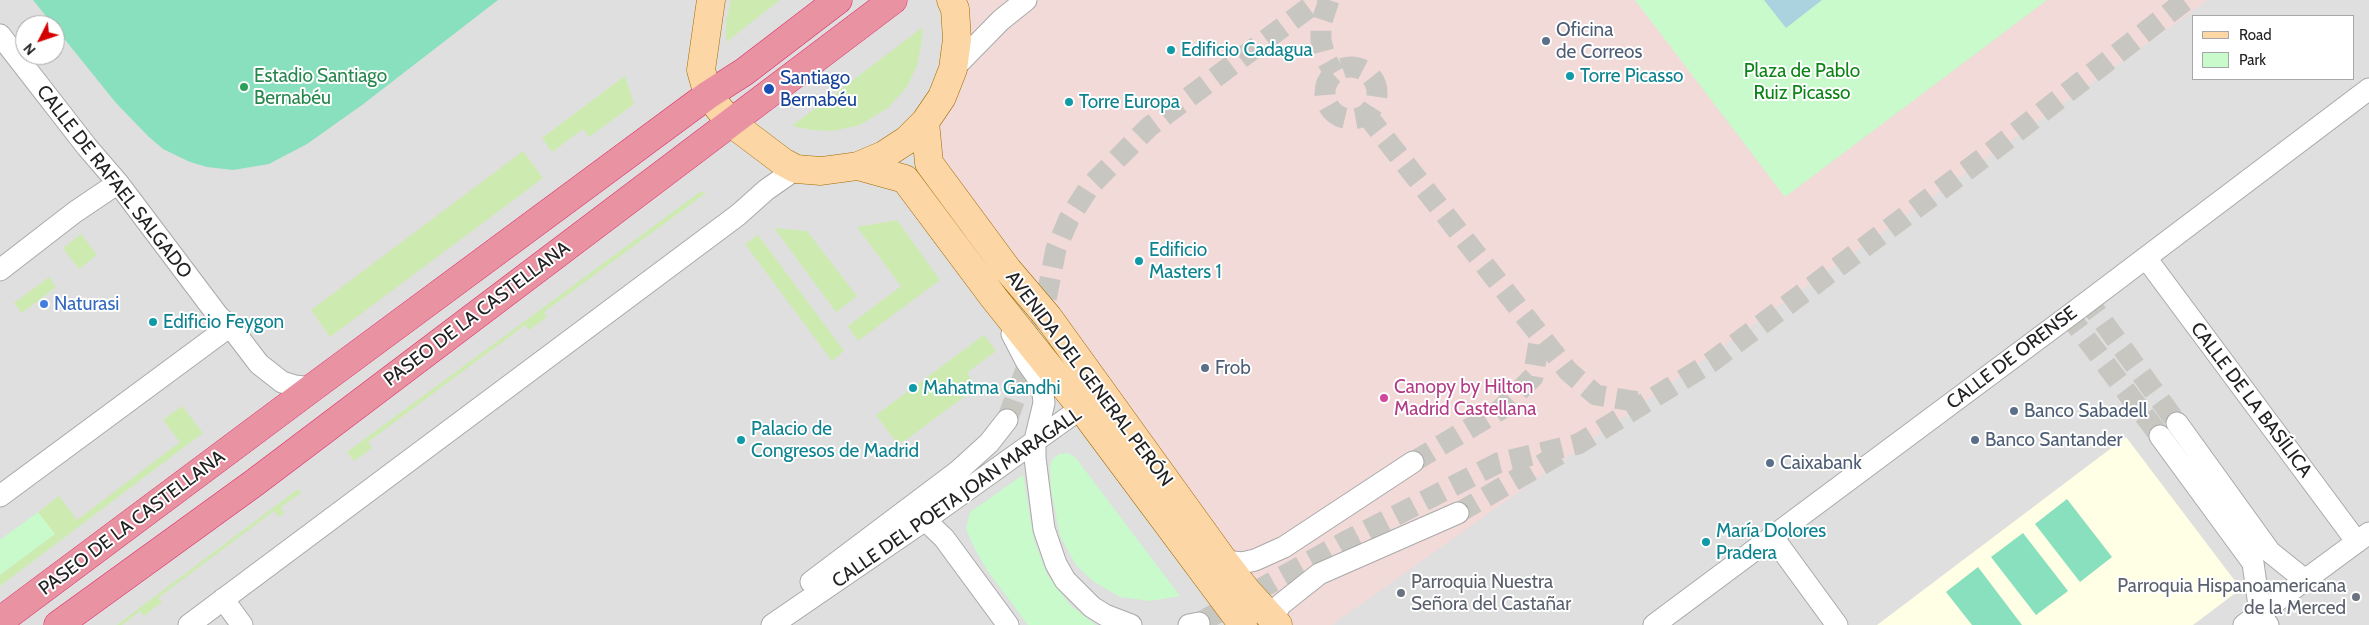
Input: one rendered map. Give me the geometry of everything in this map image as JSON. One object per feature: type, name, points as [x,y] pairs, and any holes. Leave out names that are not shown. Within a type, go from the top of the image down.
[{"type":"highway","name":"PASEO DE LA CASTELLANA","points":[[0,621],[312,388],[708,96],[744,72],[838,0]]},
{"type":"highway","name":"PASEO DE LA CASTELLANA","points":[[58,625],[254,482],[893,0]]},
{"type":"main road","points":[[711,0],[701,70],[708,96],[730,122],[796,169],[821,171],[858,166],[884,155],[907,140],[925,122],[942,97],[953,69],[957,39],[955,9],[951,0]]},
{"type":"main road","name":"AVENIDA DEL GENERAL PERÓN","points":[[925,122],[929,163],[1008,270],[1048,317],[1224,561],[1247,591],[1277,624]]},
{"type":"main road","name":"AVENIDA DEL GENERAL PERÓN","points":[[858,166],[905,178],[994,298],[1082,409],[1243,625]]},
{"type":"street","points":[[953,69],[1001,20],[1026,0]]},
{"type":"street","name":"CALLE DE RAFAEL SALGADO","points":[[0,35],[87,147],[118,183],[219,318],[230,326]]},
{"type":"street","name":"CALLE DE ORENSE","points":[[1654,625],[2369,89]]},
{"type":"street","points":[[189,625],[738,215],[766,190],[796,169]]},
{"type":"street","points":[[0,270],[75,212],[118,183]]},
{"type":"street","name":"CALLE DE LA BASÍLICA","points":[[2146,258],[2363,538]]},
{"type":"street","name":"AVENIDA DEL GENERAL PERÓN","points":[[994,298],[1026,361],[1042,384],[1044,403],[1035,440],[1035,458],[1044,529],[1056,564],[1065,580],[1092,606],[1105,615],[1131,625]]},
{"type":"street","points":[[0,496],[230,326],[260,364],[282,382],[294,386],[312,388]]},
{"type":"street","name":"CALLE DEL POETA JOAN MARAGALL","points":[[772,625],[926,520],[1035,440],[1082,409],[1089,408],[1105,412],[1135,448],[1158,468]]},
{"type":"street","name":"CALLE DEL POETA JOAN MARAGALL","points":[[768,625],[803,588],[973,458],[1007,420]]},
{"type":"street","points":[[2177,423],[2270,552],[2305,580]]},
{"type":"street","points":[[2160,436],[2253,563],[2258,621]]},
{"type":"street","points":[[1224,561],[1242,563],[1255,560],[1284,547],[1413,462]]},
{"type":"street","points":[[1277,624],[1276,616],[1280,605],[1320,574],[1458,513]]},
{"type":"street","points":[[926,520],[944,538],[1008,625]]},
{"type":"street","points":[[1772,536],[1837,625]]},
{"type":"street","points":[[2258,621],[2305,580],[2363,538]]},
{"type":"street","points":[[223,599],[242,625]]},
{"type":"shaded area","points":[[0,0],[2369,0],[2369,625],[0,625]]},
{"type":"shaded area","points":[[951,0],[2208,0],[1332,625],[1278,625],[929,163]]},
{"type":"shaded area","points":[[2126,437],[2235,581],[2234,594],[2193,625],[1877,625]]},
{"type":"green space","name":"Estadio Santiago Bernabéu","points":[[33,0],[498,0],[362,105],[307,144],[269,164],[233,170],[207,167],[190,162],[163,149],[116,103],[65,40],[65,15],[45,15]]},
{"type":"green space","points":[[731,0],[780,0],[726,42],[726,23]]},
{"type":"green space","name":"Plaza de Pablo Ruiz Picasso","points":[[1635,0],[2047,0],[1785,197]]},
{"type":"green space","points":[[923,27],[917,66],[906,88],[888,108],[860,125],[833,131],[812,130],[792,126]]},
{"type":"green space","points":[[625,76],[634,104],[589,137],[583,129],[552,152],[542,138]]},
{"type":"green space","points":[[523,151],[543,178],[330,337],[311,310]]},
{"type":"green space","points":[[700,192],[706,193],[544,312],[547,317],[529,330],[525,325],[368,442],[372,448],[354,461],[347,452]]},
{"type":"green space","points":[[897,220],[940,280],[858,341],[848,326],[901,286],[857,227]]},
{"type":"green space","points":[[774,228],[807,231],[857,296],[836,312]]},
{"type":"green space","points":[[81,234],[97,255],[79,269],[63,248]]},
{"type":"green space","points":[[758,235],[844,351],[832,361],[745,244]]},
{"type":"green space","points":[[49,277],[56,287],[22,313],[14,303]]},
{"type":"green space","points":[[984,335],[996,351],[967,373],[977,387],[906,440],[897,443],[876,415]]},
{"type":"green space","points":[[182,406],[203,433],[0,586],[0,575],[54,534],[38,512],[59,496],[77,520],[180,442],[163,420]]},
{"type":"green space","points":[[1067,453],[1075,457],[1180,596],[1150,601],[1120,597],[1093,581],[1076,565],[1060,536],[1051,489],[1050,466],[1052,460],[1059,454]]},
{"type":"green space","points":[[1023,475],[1034,540],[1047,574],[1070,605],[1096,625],[1028,625],[987,570],[976,551],[966,529],[970,512]]},
{"type":"green space","points":[[298,489],[301,493],[281,507],[284,513],[279,517],[274,511],[158,598],[162,602],[144,616],[140,611],[122,625],[117,625]]},
{"type":"green space","points":[[2067,499],[2112,557],[2080,582],[2035,524]]},
{"type":"green space","points":[[38,512],[55,534],[0,575],[0,540]]},
{"type":"green space","points":[[2023,533],[2068,591],[2036,615],[1991,557]]},
{"type":"green space","points":[[1978,567],[2022,625],[1972,625],[1946,592]]},
{"type":"water","points":[[1764,0],[1822,0],[1786,28]]},
{"type":"tunnel","points":[[1007,420],[1039,335],[1056,249],[1069,219],[1090,186],[1149,127],[1319,0]]},
{"type":"tunnel","points":[[1329,0],[1321,24],[1321,41],[1326,59],[1334,73]]},
{"type":"tunnel","points":[[1199,623],[1348,540],[1498,463],[1578,444],[1710,363],[1991,152],[2186,0]]},
{"type":"tunnel","points":[[1351,67],[1361,69],[1369,75],[1375,83],[1377,93],[1375,103],[1369,111],[1361,117],[1351,119],[1341,117],[1333,111],[1327,103],[1325,93],[1327,83],[1333,75],[1341,69],[1351,67]]},
{"type":"tunnel","points":[[1366,114],[1568,371],[1596,395],[1645,403]]},
{"type":"tunnel","points":[[2085,297],[2177,423]]},
{"type":"tunnel","points":[[2067,313],[2160,436]]},
{"type":"tunnel","points":[[1413,462],[1500,410],[1533,377],[1540,336]]},
{"type":"tunnel","points":[[1458,513],[1560,454]]},
{"type":"place","name":"Oficina de Correos","points":[[1546,41]]},
{"type":"place","name":"Edificio Cadagua","points":[[1171,50]]},
{"type":"place","name":"Torre Picasso","points":[[1570,76]]},
{"type":"place","name":"Estadio Santiago Bernabéu","points":[[244,87]]},
{"type":"place","name":"Santiago Bernabéu","points":[[769,89]]},
{"type":"place","name":"Torre Europa","points":[[1069,102]]},
{"type":"place","name":"Edificio Masters 1","points":[[1139,261]]},
{"type":"place","name":"Naturasi","points":[[44,304]]},
{"type":"place","name":"Edificio Feygon","points":[[153,322]]},
{"type":"place","name":"Frob","points":[[1205,368]]},
{"type":"place","name":"Mahatma Gandhi","points":[[913,388]]},
{"type":"place","name":"Canopy by Hilton Madrid Castellana","points":[[1384,398]]},
{"type":"place","name":"Banco Sabadell","points":[[2014,411]]},
{"type":"place","name":"Palacio de Congresos de Madrid","points":[[741,440]]},
{"type":"place","name":"Banco Santander","points":[[1975,440]]},
{"type":"place","name":"Caixabank","points":[[1770,463]]},
{"type":"place","name":"María Dolores Pradera","points":[[1706,542]]},
{"type":"place","name":"Parroquia Nuestra Señora del Castañar","points":[[1401,593]]},
{"type":"place","name":"Parroquia Hispanoamericana de la Merced","points":[[2356,597]]}]
